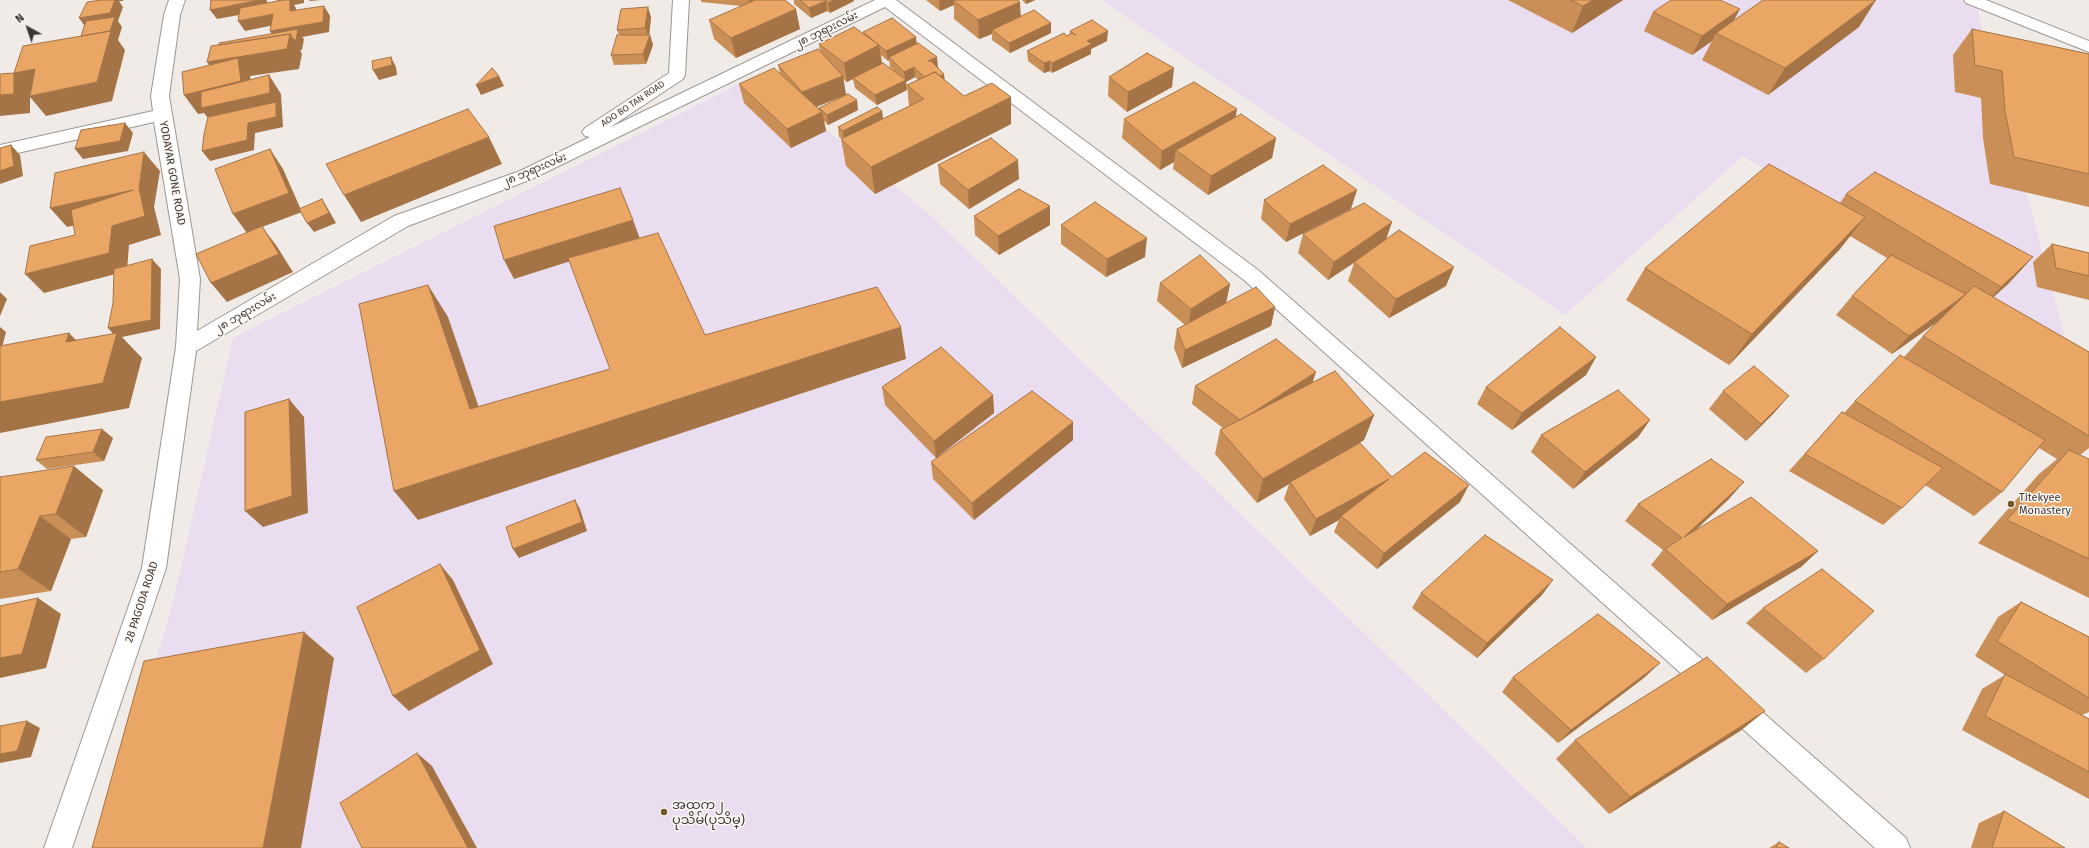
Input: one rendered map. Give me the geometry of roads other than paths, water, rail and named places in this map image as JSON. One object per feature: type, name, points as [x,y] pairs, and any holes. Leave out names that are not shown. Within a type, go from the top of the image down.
[{"type":"street","name":"YODAYAR GONE ROAD","points":[[177,0],[172,15],[160,96],[190,279],[186,347]]},
{"type":"street","name":"AOO BO TAN ROAD","points":[[526,175],[677,74],[681,0]]},
{"type":"street","points":[[886,0],[1251,275],[1896,848]]},
{"type":"street","name":"၂၈ ဘုရားလမ်း","points":[[186,347],[401,221],[526,175],[886,0]]},
{"type":"street","points":[[1972,0],[2089,47]]},
{"type":"street","points":[[0,151],[162,115]]},
{"type":"street","name":"28 PAGODA ROAD","points":[[58,848],[154,568],[186,347]]},
{"type":"place","name":"Titekyee Monastery","points":[[2011,504]]},
{"type":"place","name":"အထက၂ ပုသိမ်(ပုသိမ္)","points":[[664,812]]}]
